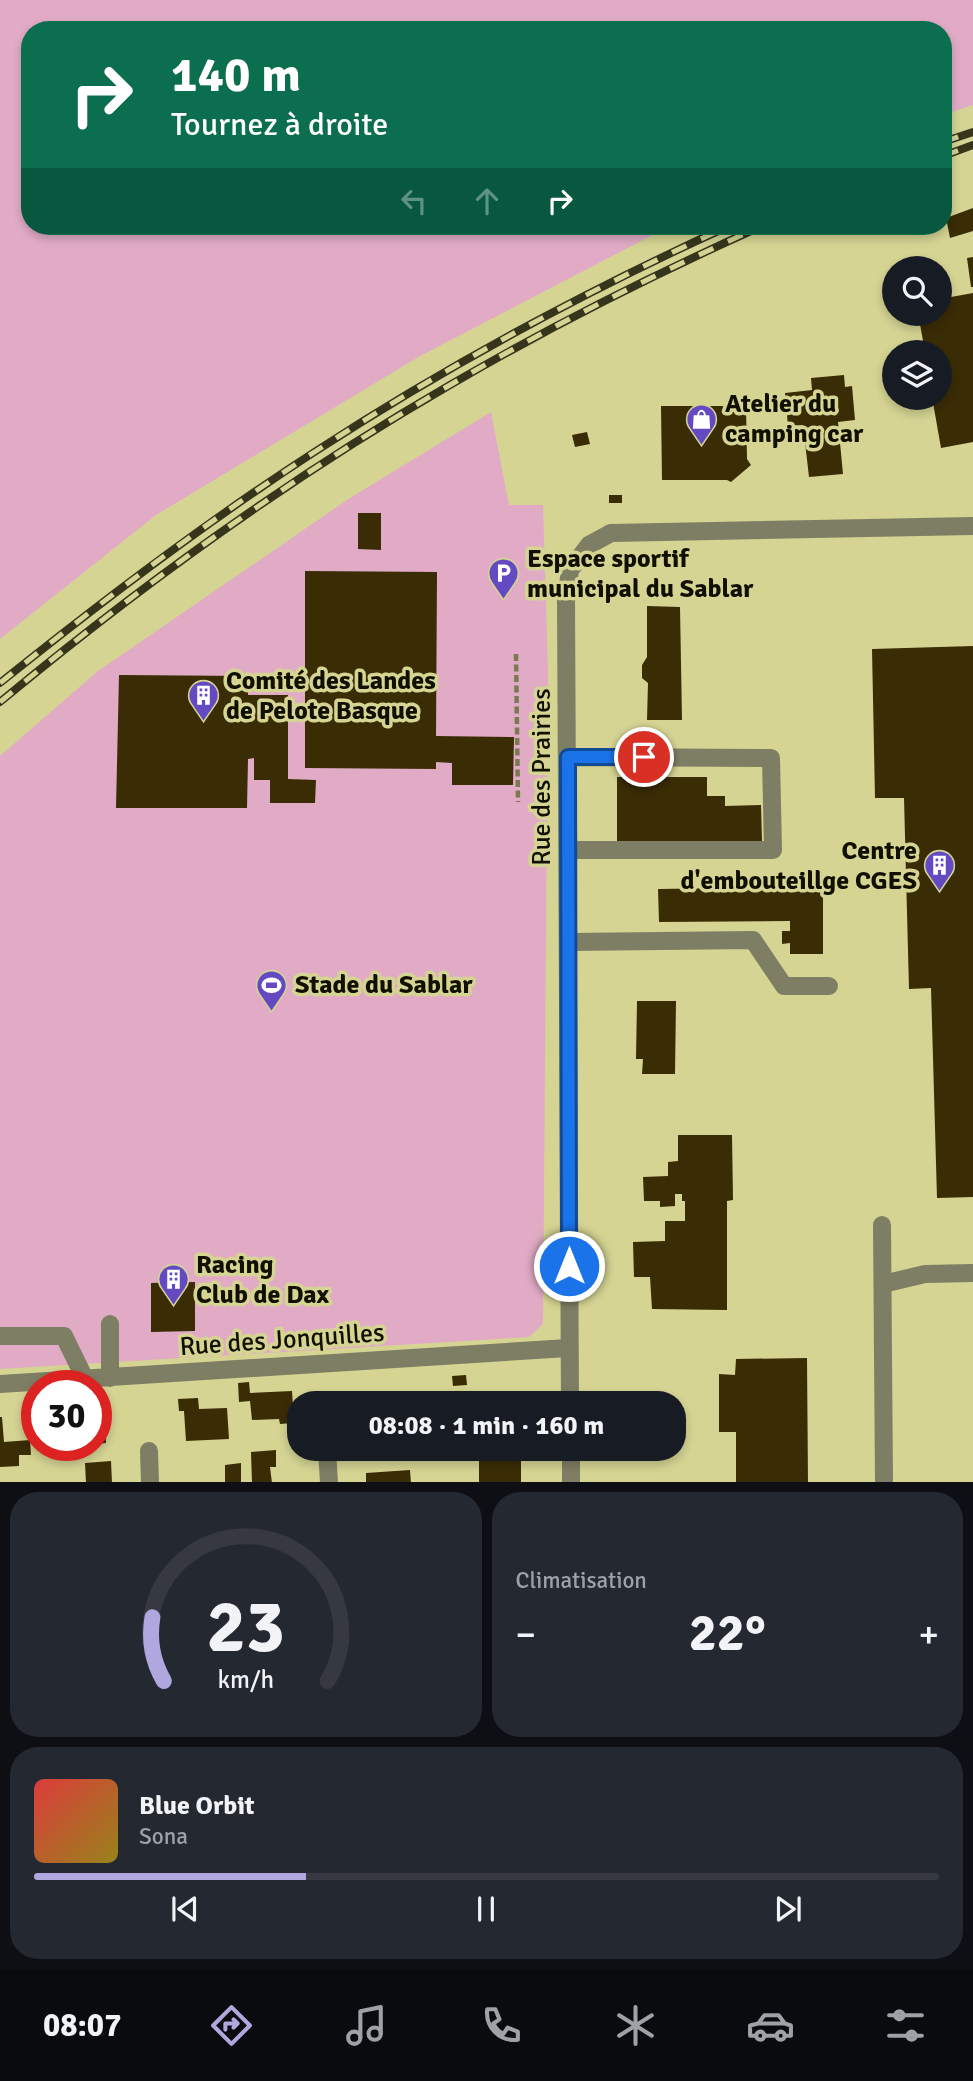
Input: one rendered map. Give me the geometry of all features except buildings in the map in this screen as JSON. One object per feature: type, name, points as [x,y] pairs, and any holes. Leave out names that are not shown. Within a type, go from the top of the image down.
[{"type":"street","name":"Rue des Prairies","points":[[570,1391],[566,600],[570,570],[589,545],[611,533],[973,526]]},
{"type":"street","points":[[568,757],[771,758],[772,850],[568,850]]},
{"type":"street","points":[[569,942],[753,940],[784,986],[829,986]]},
{"type":"street","points":[[882,1225],[884,1482]]},
{"type":"street","points":[[883,1284],[925,1275],[973,1273]]},
{"type":"street","points":[[110,1324],[110,1370]]},
{"type":"street","points":[[0,1336],[64,1336],[81,1370]]},
{"type":"street","name":"Rue des Jonquilles","points":[[112,1378],[568,1348]]},
{"type":"street","name":"Rue des Jonquilles","points":[[0,1384],[21,1383]]},
{"type":"street","points":[[149,1451],[150,1482]]},
{"type":"street","points":[[328,1461],[329,1482]]},
{"type":"street","points":[[571,1461],[571,1482]]},
{"type":"path","points":[[516,654],[518,802]]},
{"type":"shaded area","points":[[0,0],[973,0],[973,105],[952,112],[952,21],[21,21],[21,235],[653,235],[420,356],[156,515],[0,639]]},
{"type":"shaded area","name":"Stade du Sablar","points":[[491,412],[509,505],[543,505],[548,671],[543,1324],[529,1337],[0,1369],[0,756],[98,671],[350,498]]},
{"type":"railway","points":[[952,139],[973,132]]},
{"type":"railway","points":[[952,153],[973,145]]},
{"type":"railway","points":[[0,683],[195,534],[365,420],[570,303],[710,235]]},
{"type":"railway","points":[[0,702],[162,575],[332,457],[488,363],[565,321],[743,235]]},
{"type":"place","name":"Atelier du camping car","points":[[702,446]]},
{"type":"place","name":"Espace sportif municipal du Sablar","points":[[504,601]]},
{"type":"place","name":"Comité des Landes de Pelote Basque","points":[[203,723]]},
{"type":"place","name":"Centre d'embouteillge CGES","points":[[940,893]]},
{"type":"place","name":"Stade du Sablar","points":[[272,1012]]},
{"type":"place","name":"Racing Club de Dax","points":[[173,1307]]},
{"type":"route","points":[[569,1266],[568,757],[644,757]]}]
